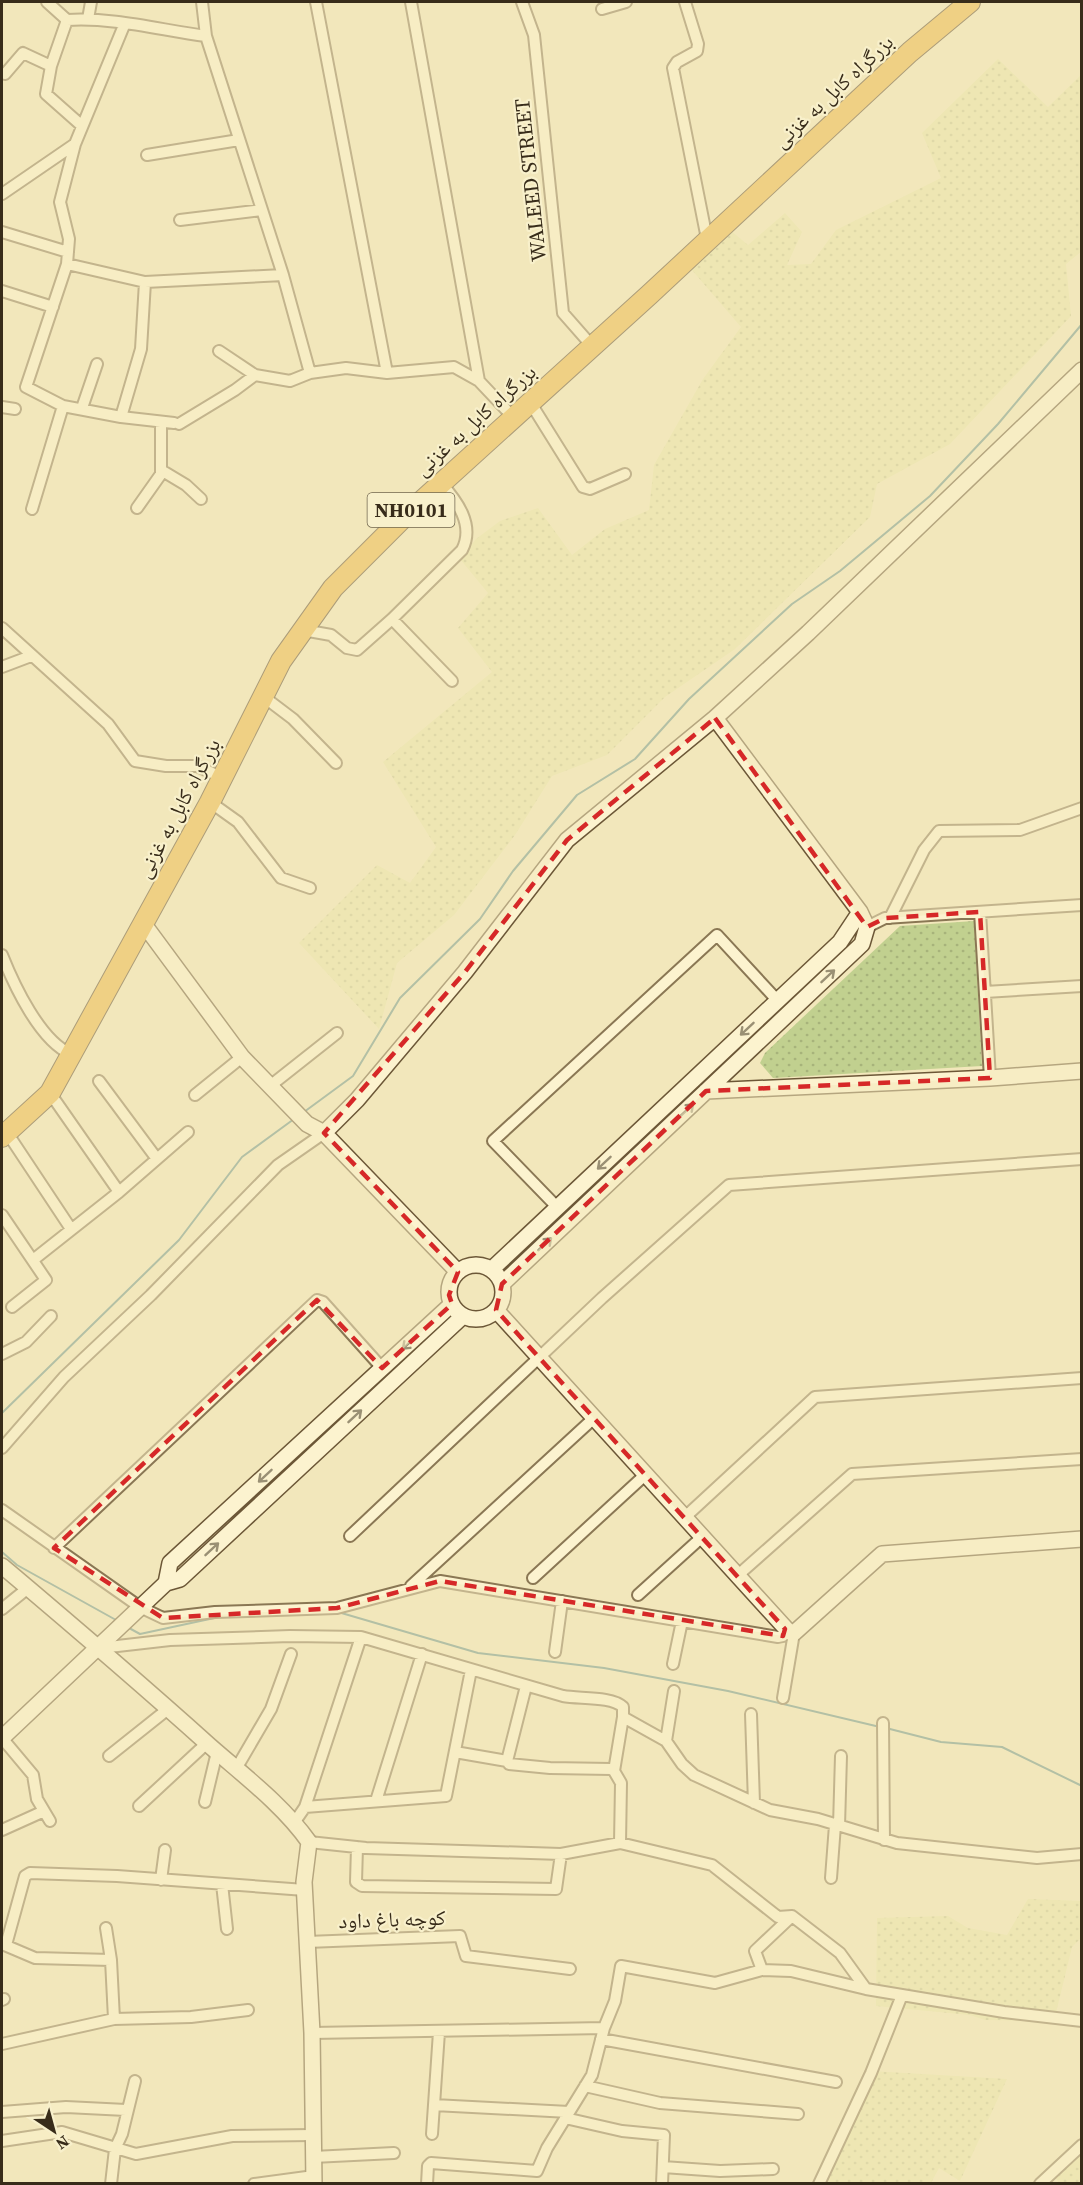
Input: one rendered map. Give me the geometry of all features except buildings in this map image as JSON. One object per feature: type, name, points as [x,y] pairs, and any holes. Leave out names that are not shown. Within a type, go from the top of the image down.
[{"type":"highway","name":"بزرگراه کابل به غزنی","points":[[5,1135],[50,1093],[210,802],[281,661],[333,588],[441,483],[910,52],[970,2]]},
{"type":"street","points":[[47,2],[68,21],[88,19],[125,23],[206,36]]},
{"type":"street","points":[[88,19],[91,2]]},
{"type":"street","points":[[202,2],[206,36],[283,275],[310,373]]},
{"type":"street","points":[[316,2],[387,373]]},
{"type":"street","points":[[411,2],[479,381]]},
{"type":"street","name":"WALEED STREET","points":[[522,2],[534,35],[563,313],[592,346]]},
{"type":"street","points":[[602,9],[626,2]]},
{"type":"street","points":[[685,2],[698,44],[697,51],[677,62],[673,68],[707,239]]},
{"type":"street","points":[[68,21],[51,66],[46,94],[81,125]]},
{"type":"street","points":[[125,23],[75,144],[60,202],[69,239],[67,264],[26,387],[63,406],[121,417],[176,423],[235,390],[255,375]]},
{"type":"street","points":[[5,74],[23,53],[51,66]]},
{"type":"street","points":[[147,155],[239,140]]},
{"type":"street","points":[[2,194],[75,144]]},
{"type":"street","points":[[180,220],[262,210]]},
{"type":"street","points":[[2,232],[68,252]]},
{"type":"street","points":[[67,264],[145,282],[283,275]]},
{"type":"street","points":[[121,417],[141,349],[145,282]]},
{"type":"street","points":[[2,291],[52,307]]},
{"type":"street","points":[[219,351],[255,375],[290,381],[310,373],[346,368],[387,373],[454,367],[479,381],[513,417]]},
{"type":"street","points":[[82,408],[97,364]]},
{"type":"street","points":[[2,1448],[64,1377],[151,1295],[278,1165],[324,1133],[357,1100],[465,972],[567,840],[715,718],[808,633],[1082,370]]},
{"type":"street","points":[[530,402],[583,487],[590,489],[625,474]]},
{"type":"street","points":[[32,509],[63,406]]},
{"type":"street","points":[[2,407],[15,409]]},
{"type":"street","points":[[137,508],[161,470],[161,422]]},
{"type":"street","points":[[161,470],[186,485],[201,499]]},
{"type":"street","points":[[303,630],[331,635],[347,648],[357,650],[392,620],[464,545],[465,522],[459,503],[441,483]]},
{"type":"street","points":[[392,620],[452,681]]},
{"type":"street","points":[[2,628],[108,724],[135,761],[166,766],[197,766],[222,778]]},
{"type":"street","points":[[2,667],[31,656]]},
{"type":"street","points":[[264,696],[293,719],[336,763]]},
{"type":"street","points":[[502,1284],[862,944],[867,927],[860,912],[715,718]]},
{"type":"street","points":[[210,802],[238,822],[281,879],[310,888]]},
{"type":"street","points":[[890,918],[924,850],[939,831],[1020,830],[1082,808]]},
{"type":"street","points":[[867,927],[890,918],[1082,905]]},
{"type":"street","points":[[492,1269],[840,942],[860,912]]},
{"type":"street","points":[[980,912],[990,1078]]},
{"type":"street","points":[[143,923],[242,1057],[307,1124],[324,1133],[458,1272]]},
{"type":"street","points":[[557,1207],[493,1141],[717,935],[777,1000]]},
{"type":"street","points":[[2,958],[30,1012],[57,1046],[70,1054]]},
{"type":"street","points":[[985,992],[1082,986]]},
{"type":"street","points":[[273,1089],[337,1033]]},
{"type":"street","points":[[195,1095],[242,1057]]},
{"type":"street","points":[[706,1091],[990,1078],[1082,1071]]},
{"type":"street","points":[[99,1081],[157,1159]]},
{"type":"street","points":[[50,1093],[119,1192]]},
{"type":"street","points":[[33,1260],[119,1192],[188,1132]]},
{"type":"street","points":[[5,1135],[71,1229]]},
{"type":"street","points":[[350,1536],[539,1357],[729,1185],[1082,1159]]},
{"type":"street","points":[[2,1215],[46,1280],[12,1306]]},
{"type":"street","points":[[474,1264],[492,1269],[502,1284],[501,1302],[496,1310],[480,1319],[464,1316],[452,1304],[450,1287],[458,1272],[474,1264]]},
{"type":"street","points":[[54,1548],[317,1300],[323,1302],[382,1368]]},
{"type":"street","points":[[166,1583],[170,1563],[452,1304]]},
{"type":"street","points":[[496,1310],[702,1538],[790,1631],[783,1698]]},
{"type":"street","points":[[2,1354],[27,1342],[51,1316]]},
{"type":"street","points":[[50,1821],[42,1812],[33,1775],[2,1738],[100,1648],[166,1583],[180,1579],[464,1316]]},
{"type":"street","points":[[684,1518],[815,1397],[1082,1378]]},
{"type":"street","points":[[409,1588],[594,1418]]},
{"type":"street","points":[[737,1576],[852,1474],[1082,1459]]},
{"type":"street","points":[[533,1578],[645,1475]]},
{"type":"street","points":[[2,1510],[140,1607],[163,1618],[215,1612],[337,1608],[440,1581],[778,1637],[790,1631],[882,1554],[1082,1539]]},
{"type":"street","points":[[639,1595],[702,1538]]},
{"type":"street","points":[[2,1566],[100,1648],[212,1747],[294,1823],[309,1842],[305,1890],[312,2033],[314,2180],[254,2184]]},
{"type":"street","points":[[2,1609],[28,1588]]},
{"type":"street","points":[[555,1652],[562,1601]]},
{"type":"street","points":[[673,1664],[682,1621]]},
{"type":"street","points":[[100,1648],[170,1640],[290,1636],[361,1637],[562,1696],[585,1700],[597,1698],[620,1703],[623,1707],[623,1717],[614,1771]]},
{"type":"street","points":[[294,1823],[305,1807],[361,1637]]},
{"type":"street","points":[[236,1769],[271,1709],[291,1654]]},
{"type":"street","points":[[376,1801],[422,1654]]},
{"type":"street","points":[[305,1807],[446,1796],[471,1670]]},
{"type":"street","points":[[507,1761],[526,1686]]},
{"type":"street","points":[[666,1741],[674,1691]]},
{"type":"street","points":[[109,1756],[168,1709]]},
{"type":"street","points":[[751,1714],[754,1803]]},
{"type":"street","points":[[623,1717],[666,1741],[682,1764],[694,1775],[770,1810],[884,1840],[1037,1858],[1082,1854]]},
{"type":"street","points":[[883,1723],[884,1840]]},
{"type":"street","points":[[205,1802],[212,1747]]},
{"type":"street","points":[[139,1806],[212,1747]]},
{"type":"street","points":[[455,1752],[507,1761],[511,1766],[611,1769],[621,1783],[620,1843]]},
{"type":"street","points":[[831,1878],[841,1756]]},
{"type":"street","points":[[2,1830],[42,1812]]},
{"type":"street","points":[[309,1842],[357,1847],[561,1854],[620,1843],[712,1865],[778,1917],[792,1916],[840,1953],[866,1989]]},
{"type":"street","points":[[357,1847],[357,1882],[362,1886],[556,1889],[561,1854]]},
{"type":"street","points":[[161,1880],[165,1850]]},
{"type":"street","points":[[111,1960],[35,1958],[4,1944],[26,1876],[30,1873],[305,1890]]},
{"type":"street","points":[[222,1884],[227,1929]]},
{"type":"street","points":[[762,1970],[755,1951],[792,1916]]},
{"type":"street","points":[[106,1928],[111,1960],[114,2019]]},
{"type":"street","name":"کوچه باغ داود","points":[[307,1942],[460,1936],[466,1956],[570,1969]]},
{"type":"street","points":[[428,2184],[428,2166],[431,2163],[535,2172],[592,2075],[602,2033],[615,2001],[621,1966],[715,1983],[762,1970],[791,1971],[866,1989],[1005,2012],[1082,2021]]},
{"type":"street","points":[[819,2184],[871,2073],[902,1995]]},
{"type":"street","points":[[2,2044],[114,2019],[191,2017],[248,2010]]},
{"type":"street","points":[[432,2134],[439,2032]]},
{"type":"street","points":[[312,2033],[602,2033],[836,2082]]},
{"type":"street","points":[[111,2184],[115,2149],[122,2134],[126,2110],[135,2081]]},
{"type":"street","points":[[585,2086],[660,2103],[798,2114]]},
{"type":"street","points":[[434,2105],[567,2115],[622,2131],[664,2135],[662,2184]]},
{"type":"street","points":[[2,2112],[66,2107],[126,2110]]},
{"type":"street","points":[[2,2141],[62,2132],[136,2154],[232,2136],[313,2134]]},
{"type":"street","points":[[1040,2184],[1082,2145]]},
{"type":"street","points":[[313,2157],[394,2153]]},
{"type":"street","points":[[663,2167],[720,2170],[773,2169]]},
{"type":"highlighted area","points":[[715,718],[867,927],[885,918],[980,912],[990,1078],[706,1091],[502,1284],[496,1310],[785,1629],[783,1636],[440,1581],[337,1608],[163,1618],[54,1548],[317,1300],[382,1368],[452,1304],[449,1295],[458,1272],[324,1133],[465,972],[567,840]]},
{"type":"shaded area","points":[[998,59],[1048,107],[1081,75],[1082,251],[1066,264],[1071,316],[950,444],[877,484],[870,517],[735,649],[665,697],[607,755],[552,776],[515,835],[454,915],[397,963],[379,1029],[299,943],[377,865],[410,883],[436,847],[383,762],[492,672],[458,628],[488,593],[460,559],[476,539],[500,521],[538,508],[572,555],[605,529],[649,510],[654,465],[703,379],[741,327],[691,269],[730,230],[748,245],[785,213],[802,232],[787,265],[811,264],[836,230],[941,178],[922,133]]},
{"type":"shaded area","points":[[1028,1899],[1081,1901],[1081,1938],[1072,1947],[1054,2021],[985,2020],[970,2015],[876,2006],[877,1918],[948,1916],[968,1928],[1007,1935]]},
{"type":"shaded area","points":[[871,2071],[1007,2079],[960,2181],[939,2168],[931,2183],[825,2184]]},
{"type":"shaded area","points":[[1081,2146],[1081,2183],[1059,2183],[1049,2168]]},
{"type":"green space","points":[[974,921],[982,1066],[773,1078],[760,1063],[765,1053],[900,926]]},
{"type":"waterway","points":[[304,1112],[353,1076],[400,998],[480,919],[513,871],[577,795],[635,759],[689,699],[792,604],[840,571],[930,496],[998,424],[1082,324]]},
{"type":"waterway","points":[[2,1413],[179,1240],[242,1157],[294,1119]]},
{"type":"waterway","points":[[2,1552],[17,1565],[116,1620]]},
{"type":"waterway","points":[[338,1612],[478,1653],[604,1668],[728,1691],[880,1727]]},
{"type":"waterway","points":[[129,1628],[140,1634],[219,1617]]},
{"type":"waterway","points":[[886,1728],[941,1742],[1002,1747],[1082,1786]]}]
